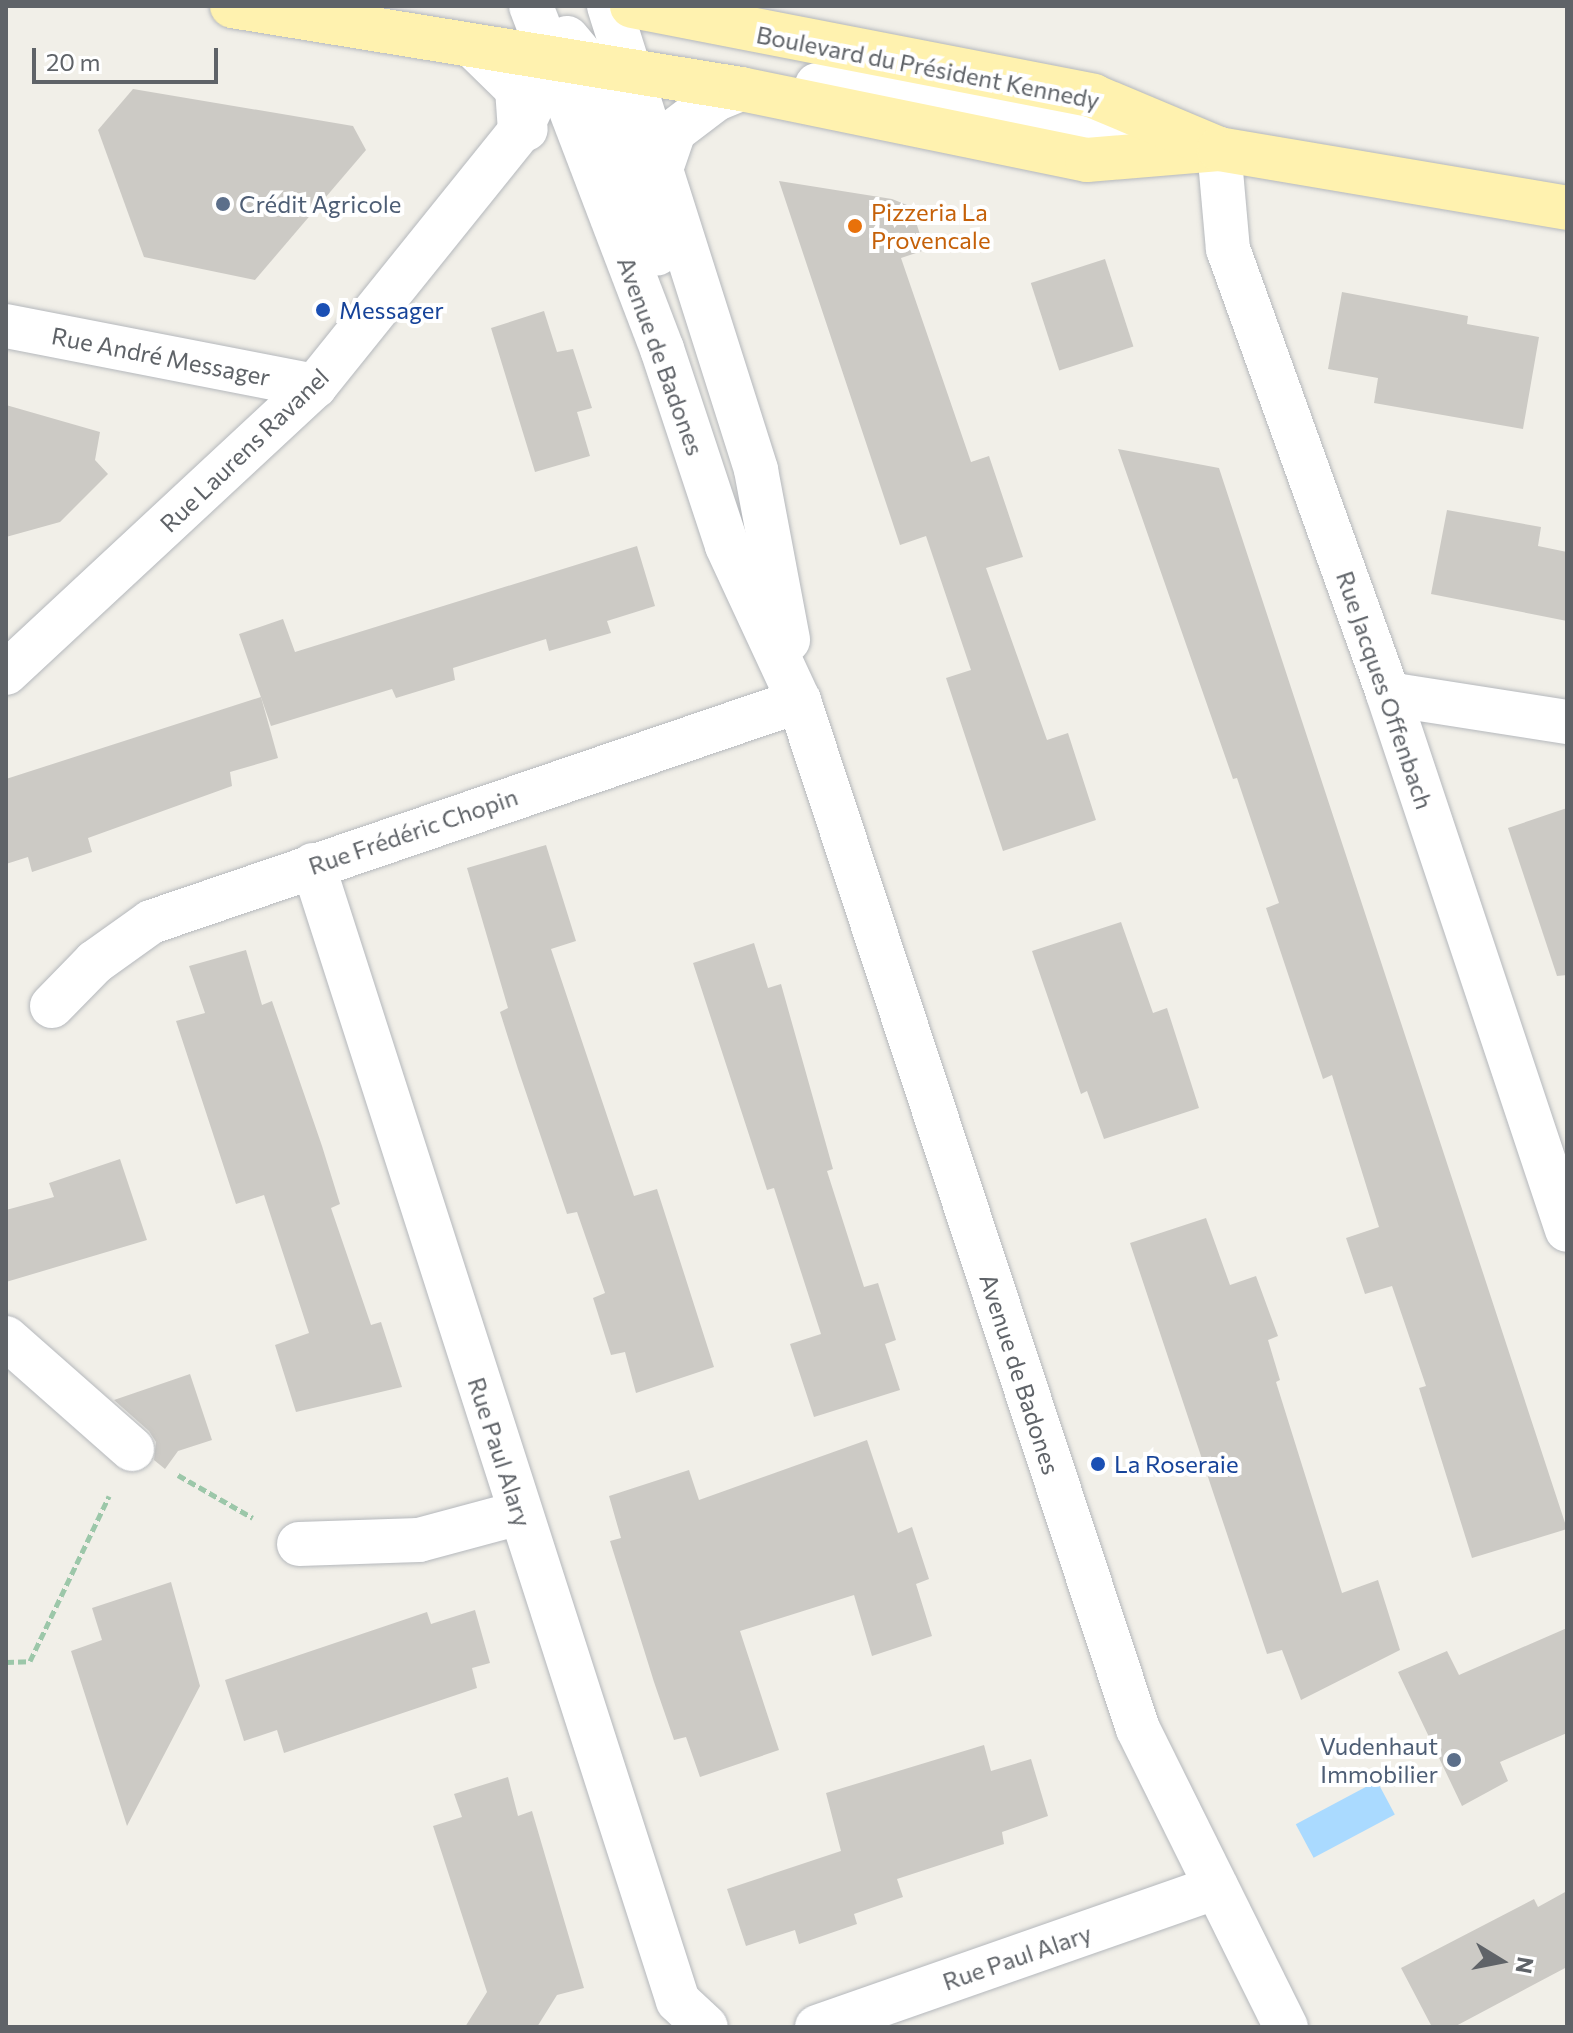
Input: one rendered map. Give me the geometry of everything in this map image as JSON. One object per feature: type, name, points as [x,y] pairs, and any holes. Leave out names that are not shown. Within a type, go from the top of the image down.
[{"type":"main road","name":"Boulevard du Président Kennedy","points":[[232,6],[741,89],[1087,160],[1219,149]]},
{"type":"main road","name":"Boulevard du Président Kennedy","points":[[632,6],[1093,96],[1219,149],[1567,208]]},
{"type":"street","name":"Avenue de Badones","points":[[531,6],[642,114],[641,165],[756,470],[799,701]]},
{"type":"street","points":[[541,6],[590,66]]},
{"type":"street","points":[[571,6],[590,66],[641,165]]},
{"type":"street","points":[[590,66],[609,6]]},
{"type":"street","points":[[695,6],[749,31]]},
{"type":"street","points":[[475,48],[517,89],[520,131],[561,122],[595,128],[641,165]]},
{"type":"street","name":"Avenue de Badones","points":[[590,66],[576,124],[662,349],[727,546],[799,701],[1138,1729],[1286,2027]]},
{"type":"street","name":"Rue Laurens Ravanel","points":[[6,673],[315,386],[520,131],[590,66]]},
{"type":"street","points":[[642,114],[679,79],[735,72],[1046,118],[1176,130]]},
{"type":"street","points":[[610,216],[641,165],[674,131],[716,99],[741,89]]},
{"type":"street","name":"Rue Jacques Offenbach","points":[[1219,149],[1228,249],[1388,694],[1567,1230]]},
{"type":"street","name":"Rue André Messager","points":[[6,326],[315,386]]},
{"type":"street","points":[[1388,694],[1567,722]]},
{"type":"street","name":"Rue Frédéric Chopin","points":[[52,1006],[95,962],[151,922],[799,701]]},
{"type":"street","name":"Rue Paul Alary","points":[[313,865],[678,2001],[706,2027]]},
{"type":"street","points":[[6,1338],[132,1449]]},
{"type":"street","points":[[299,1544],[419,1540],[519,1513]]},
{"type":"street","name":"Rue Paul Alary","points":[[817,2027],[1216,1887]]},
{"type":"path","points":[[6,1662],[30,1661],[132,1449],[299,1544]]},
{"type":"water","points":[[1377,1781],[1395,1815],[1314,1858],[1296,1824]]},
{"type":"building","name":"Crédit Agricole","points":[[133,89],[353,126],[366,150],[255,280],[144,257],[98,130]]},
{"type":"building","points":[[779,181],[892,199],[907,205],[914,216],[925,250],[901,258],[971,462],[989,456],[1023,557],[986,568],[1047,740],[1068,733],[1096,820],[1003,851],[946,678],[971,670],[926,536],[900,545]]},
{"type":"building","points":[[1105,259],[1133,346],[1059,371],[1031,283]]},
{"type":"building","points":[[1342,292],[1468,316],[1467,324],[1539,337],[1523,429],[1374,403],[1378,378],[1328,369]]},
{"type":"building","points":[[544,311],[557,352],[573,349],[592,408],[577,412],[590,456],[535,472],[491,328]]},
{"type":"building","points":[[6,405],[100,432],[95,460],[108,474],[60,522],[6,537]]},
{"type":"building","points":[[1118,449],[1219,468],[1567,1529],[1472,1558],[1419,1388],[1426,1386],[1392,1286],[1365,1294],[1346,1238],[1379,1227],[1332,1075],[1323,1079],[1266,908],[1279,903]]},
{"type":"building","points":[[1447,510],[1541,527],[1538,546],[1567,552],[1567,621],[1431,594]]},
{"type":"building","points":[[637,546],[655,606],[607,621],[611,633],[549,651],[546,639],[453,668],[455,680],[396,698],[392,689],[271,726],[239,634],[283,619],[295,652]]},
{"type":"building","points":[[261,697],[278,758],[230,772],[232,786],[88,838],[92,852],[32,872],[28,857],[6,864],[6,779]]},
{"type":"building","points":[[1567,808],[1567,975],[1557,976],[1508,828]]},
{"type":"building","points":[[546,845],[576,941],[551,949],[634,1196],[657,1189],[714,1367],[636,1393],[625,1352],[611,1355],[593,1298],[605,1293],[577,1212],[567,1214],[518,1069],[500,1012],[508,1008],[467,868]]},
{"type":"building","points":[[1121,922],[1153,1013],[1167,1008],[1199,1108],[1104,1139],[1087,1091],[1081,1094],[1032,951]]},
{"type":"building","points":[[754,943],[768,988],[781,984],[833,1169],[827,1171],[864,1287],[878,1283],[896,1340],[885,1344],[900,1390],[814,1417],[790,1344],[821,1334],[774,1188],[767,1190],[693,963]]},
{"type":"building","points":[[246,950],[262,1005],[272,1001],[322,1146],[340,1204],[331,1208],[371,1325],[381,1322],[402,1387],[296,1412],[275,1345],[309,1333],[264,1195],[236,1204],[176,1021],[205,1013],[189,966]]},
{"type":"building","points":[[120,1159],[147,1240],[6,1282],[6,1210],[54,1197],[49,1183]]},
{"type":"building","points":[[1206,1218],[1230,1285],[1256,1276],[1278,1336],[1268,1340],[1280,1380],[1276,1382],[1342,1593],[1378,1580],[1400,1650],[1301,1700],[1282,1650],[1267,1654],[1130,1243]]},
{"type":"building","points":[[190,1374],[212,1440],[178,1451],[165,1469],[154,1460],[156,1442],[149,1431],[114,1400]]},
{"type":"building","points":[[867,1440],[898,1533],[912,1527],[929,1579],[916,1584],[932,1636],[872,1656],[854,1595],[740,1631],[779,1750],[700,1777],[686,1737],[674,1740],[654,1682],[610,1541],[621,1538],[609,1496],[689,1470],[699,1500]]},
{"type":"building","points":[[171,1582],[200,1686],[127,1826],[71,1651],[102,1640],[92,1608]]},
{"type":"building","points":[[475,1610],[490,1663],[472,1668],[477,1688],[284,1753],[277,1730],[244,1741],[225,1680],[427,1612],[431,1624]]},
{"type":"building","points":[[1567,1628],[1567,1733],[1500,1762],[1508,1781],[1462,1806],[1398,1672],[1447,1651],[1459,1675]]},
{"type":"building","points":[[984,1745],[991,1771],[1031,1759],[1048,1816],[1002,1832],[1004,1844],[897,1879],[903,1897],[854,1914],[857,1924],[799,1944],[795,1930],[746,1946],[727,1889],[841,1851],[826,1793]]},
{"type":"building","points":[[508,1777],[518,1816],[532,1811],[584,1988],[557,1995],[537,2027],[465,2027],[487,1992],[433,1826],[462,1817],[454,1794]]},
{"type":"building","points":[[1567,1891],[1567,1967],[1454,2027],[1432,2027],[1401,1968],[1534,1899],[1538,1907]]},
{"type":"place","name":"Crédit Agricole","points":[[223,204]]},
{"type":"place","name":"Pizzeria La Provencale","points":[[855,226]]},
{"type":"place","name":"Messager","points":[[323,310]]},
{"type":"place","name":"La Roseraie","points":[[1098,1464]]},
{"type":"place","name":"Vudenhaut Immobilier","points":[[1454,1760]]}]
